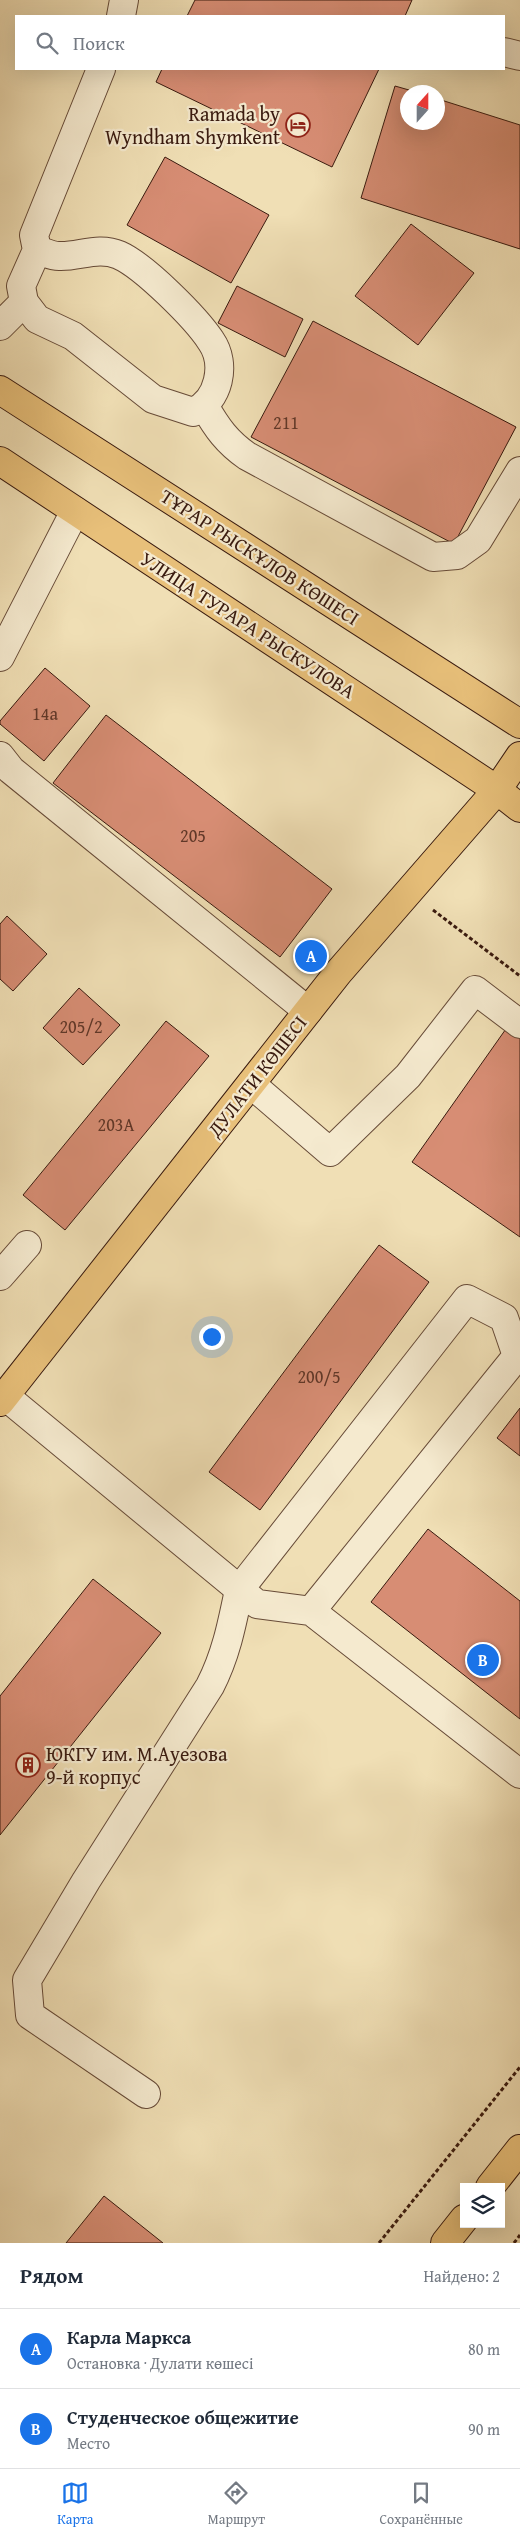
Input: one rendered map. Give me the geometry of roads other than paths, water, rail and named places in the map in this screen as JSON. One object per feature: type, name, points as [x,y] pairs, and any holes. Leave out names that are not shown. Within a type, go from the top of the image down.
[{"type":"main road","name":"ТҰРАР РЫСКҰЛОВ КӨШЕСІ","points":[[0,390],[520,724]]},
{"type":"main road","name":"УЛИЦА ТУРАРА РЫСКУЛОВА","points":[[0,461],[496,790]]},
{"type":"main road","name":"ДУЛАТИ КӨШЕСІ","points":[[2,1399],[308,1011],[496,790],[520,756]]},
{"type":"main road","points":[[496,790],[520,808]]},
{"type":"main road","points":[[493,2183],[520,2149]]},
{"type":"main road","points":[[445,2243],[460,2225]]},
{"type":"lane","points":[[121,15],[124,0]]},
{"type":"lane","points":[[505,52],[520,56]]},
{"type":"lane","points":[[37,250],[59,256],[89,251],[118,255],[147,274],[212,342],[220,364],[217,383],[205,407],[193,412],[153,399],[74,336],[37,319],[24,302],[21,286],[37,250],[34,235],[101,70]]},
{"type":"lane","points":[[0,326],[24,302]]},
{"type":"lane","points":[[205,407],[218,430],[230,444],[247,456],[433,556],[456,554],[478,540],[520,471]]},
{"type":"lane","points":[[0,658],[75,510]]},
{"type":"lane","points":[[0,756],[11,770],[308,1011]]},
{"type":"lane","points":[[250,1084],[330,1152],[408,1076],[475,990],[520,1024]]},
{"type":"lane","points":[[0,1276],[27,1245]]},
{"type":"lane","points":[[146,2094],[30,2015],[27,1980],[86,1881],[221,1666],[228,1644],[239,1590],[467,1299],[504,1318],[516,1341],[517,1356],[311,1611]]},
{"type":"lane","points":[[2,1399],[257,1604],[311,1611],[520,1774]]},
{"type":"place","name":"Ramada by Wyndham Shymkent","points":[[298,125]]},
{"type":"place","name":"Карла Маркса","points":[[311,956]]},
{"type":"place","name":"Студенческое общежитие","points":[[483,1660]]},
{"type":"place","name":"ЮКГУ им. М.Ауезова 9-й корпус","points":[[28,1765]]}]
